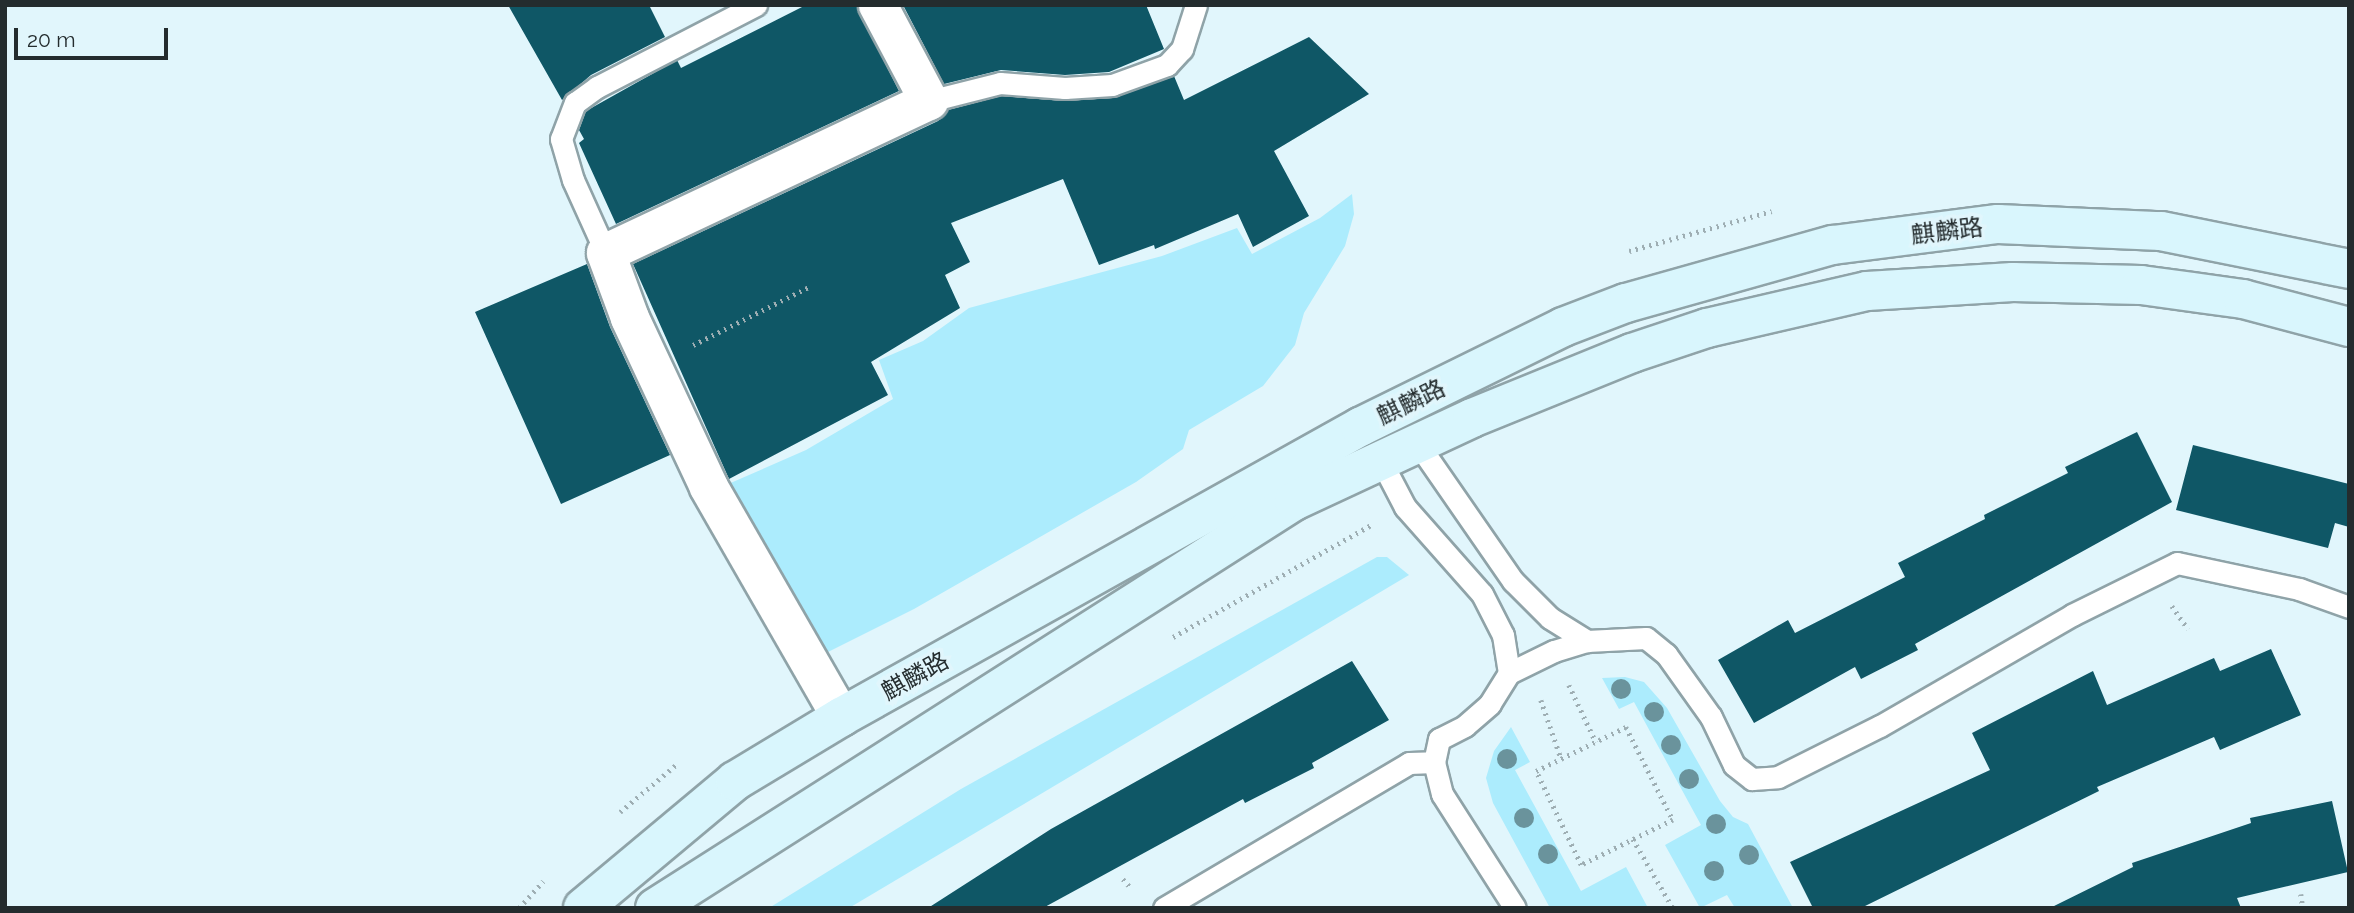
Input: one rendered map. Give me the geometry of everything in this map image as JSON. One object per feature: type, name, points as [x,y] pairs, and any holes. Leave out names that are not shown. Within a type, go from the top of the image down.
[{"type":"main road","name":"麒麟路","points":[[583,908],[735,781],[841,717],[1360,427],[1563,327],[1626,303],[1833,245],[1998,224],[2161,231],[2349,269]]},
{"type":"main road","name":"麒麟路","points":[[656,908],[1294,501],[1418,444],[1632,353],[1707,328],[1867,291],[2068,281],[2141,285],[2243,299],[2349,327]]},
{"type":"street","points":[[841,717],[709,487],[649,360],[606,253],[929,101],[878,5]]},
{"type":"lane","points":[[606,253],[565,159],[561,139],[575,103],[597,88],[756,5]]},
{"type":"lane","points":[[929,101],[1000,83],[1065,88],[1112,85],[1167,65],[1182,49],[1196,5]]},
{"type":"lane","points":[[1418,444],[1513,581],[1550,618],[1587,641]]},
{"type":"lane","points":[[1381,461],[1405,506],[1482,594],[1503,635],[1509,673]]},
{"type":"lane","points":[[1515,908],[1442,794],[1434,762],[1439,739],[1465,726],[1490,704],[1509,673],[1554,651],[1587,641],[1646,638],[1666,654],[1710,717],[1734,765],[1752,779],[1778,777],[1880,726],[2072,615],[2177,563],[2299,589],[2349,607]]},
{"type":"lane","points":[[1164,908],[1409,763],[1434,762]]},
{"type":"path","points":[[649,360],[702,341],[811,286]]},
{"type":"path","points":[[1554,651],[1596,742]]},
{"type":"path","points":[[1529,665],[1561,758]]},
{"type":"path","points":[[1626,726],[1673,820],[1581,865],[1536,771],[1596,742],[1626,726]]},
{"type":"path","points":[[1633,839],[1673,908]]},
{"type":"path","points":[[2301,894],[2303,908]]},
{"type":"shaded area","points":[[1352,194],[1354,214],[1345,246],[1304,313],[1295,345],[1263,386],[1189,430],[1183,449],[1136,482],[914,609],[826,653],[726,485],[806,450],[893,399],[879,360],[923,341],[969,308],[1162,256],[1237,228],[1252,254],[1320,218]]},
{"type":"shaded area","points":[[1377,557],[1387,557],[1409,575],[849,908],[769,908],[961,789]]},
{"type":"shaded area","points":[[1625,677],[1644,682],[1667,708],[1720,801],[1733,817],[1748,824],[1793,908],[1735,908],[1727,895],[1700,908],[1665,845],[1701,825],[1634,702],[1619,709],[1602,678]]},
{"type":"shaded area","points":[[1511,727],[1530,762],[1515,770],[1581,891],[1626,867],[1648,908],[1550,908],[1493,803],[1486,778],[1494,751]]},
{"type":"building","points":[[508,5],[649,5],[665,37],[591,75],[562,100]]},
{"type":"building","points":[[806,5],[856,5],[899,91],[616,224],[579,143],[584,139],[579,130],[586,111],[677,60],[681,68]]},
{"type":"building","points":[[903,5],[1146,5],[1164,49],[1109,72],[1065,75],[1001,70],[944,84]]},
{"type":"building","points":[[1309,37],[1369,94],[1274,151],[1309,216],[1253,247],[1238,214],[1155,249],[1154,245],[1099,265],[1063,179],[951,223],[970,262],[945,275],[960,308],[871,362],[888,395],[729,479],[633,264],[938,121],[948,110],[1001,96],[1064,101],[1113,98],[1174,76],[1184,100]]},
{"type":"building","points":[[587,264],[610,327],[670,455],[561,504],[475,312]]},
{"type":"building","points":[[2137,432],[2172,502],[1915,644],[1918,650],[1861,679],[1855,667],[1754,723],[1718,660],[1788,620],[1795,633],[1905,577],[1898,563],[1985,519],[1984,515],[2068,473],[2065,467]]},
{"type":"building","points":[[2193,445],[2349,484],[2349,527],[2335,523],[2328,548],[2176,510]]},
{"type":"building","points":[[2271,649],[2301,715],[2220,750],[2214,737],[2097,787],[2099,791],[1861,908],[1813,908],[1790,862],[1990,770],[1972,733],[2093,671],[2107,705],[2214,658],[2220,671]]},
{"type":"building","points":[[1352,661],[1389,720],[1312,763],[1314,768],[1245,803],[1243,799],[1043,908],[928,908],[1051,829]]},
{"type":"building","points":[[2332,801],[2348,872],[2237,898],[2241,908],[2050,908],[2133,867],[2132,863],[2251,823],[2250,818]]}]
